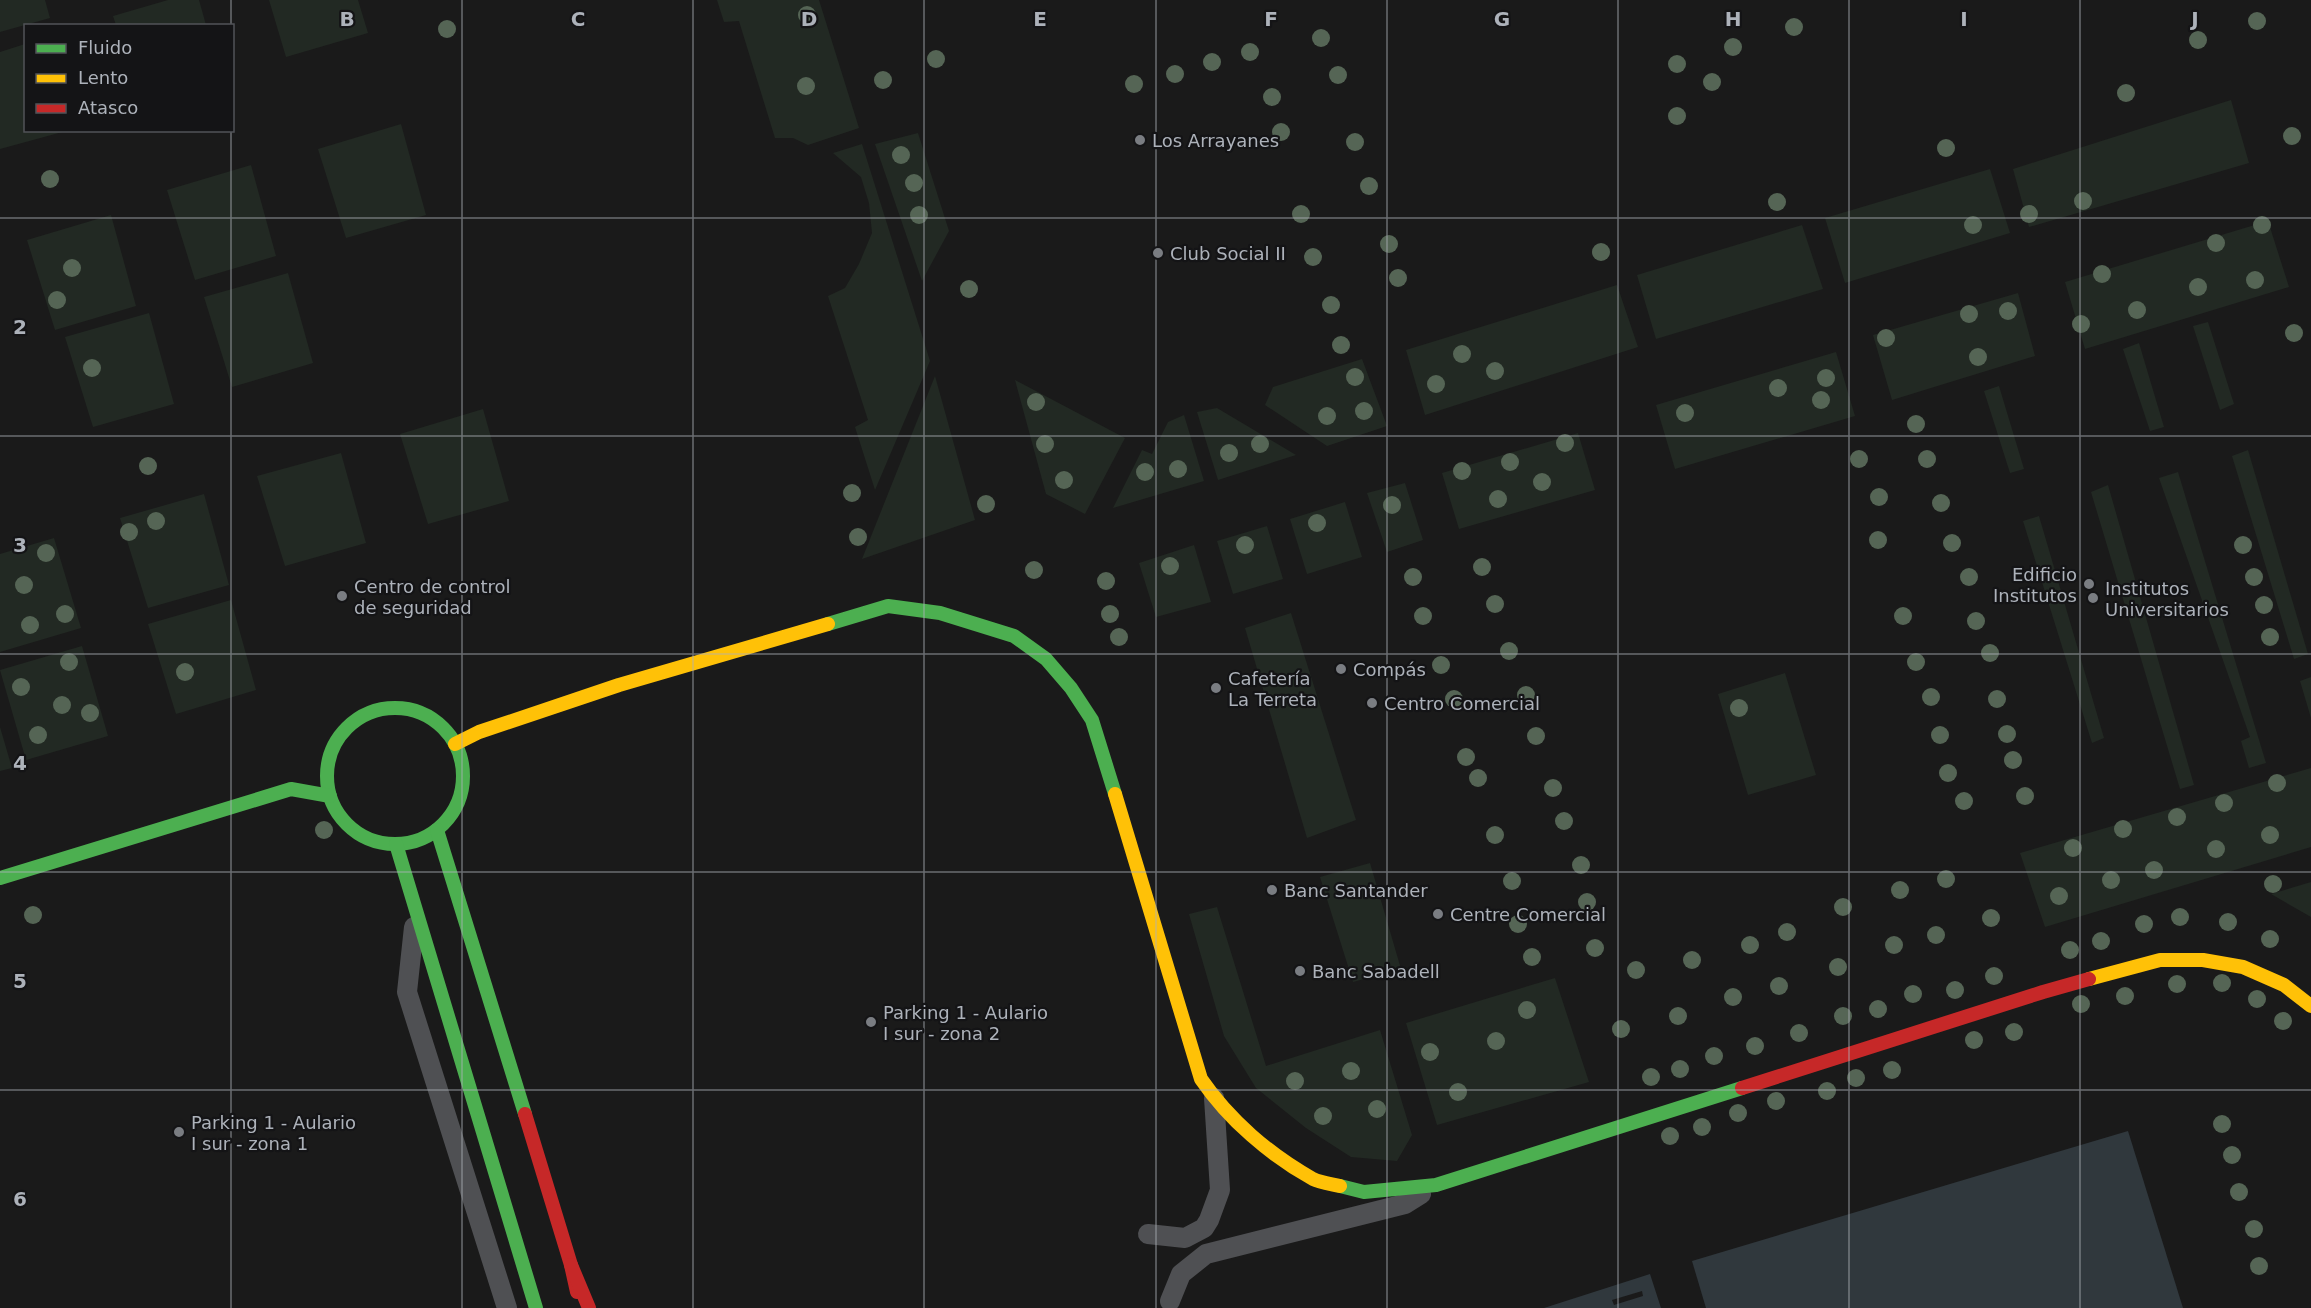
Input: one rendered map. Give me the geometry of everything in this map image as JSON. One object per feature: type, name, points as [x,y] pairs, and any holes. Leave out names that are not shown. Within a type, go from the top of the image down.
[{"type":"main road","points":[[455,744],[478,732],[619,685],[888,606],[940,613],[1014,636],[1046,659],[1071,688],[1092,720],[1202,1079],[1214,1098],[1255,1139],[1315,1180],[1364,1192],[1436,1185],[2043,992],[2160,960],[2203,960],[2243,966],[2284,985],[2311,1006]]},
{"type":"main road","points":[[395,708],[417,711],[438,724],[455,744],[460,755],[464,776],[460,798],[450,817],[437,830],[416,842],[396,844],[373,841],[354,831],[339,815],[330,796],[327,771],[329,757],[340,736],[355,721],[374,711],[395,708]]},
{"type":"main road","points":[[438,724],[512,721]]},
{"type":"main road","points":[[0,878],[291,789],[329,757]]},
{"type":"main road","points":[[291,789],[330,796]]},
{"type":"main road","points":[[437,830],[571,1265],[581,1308]]},
{"type":"main road","points":[[396,844],[536,1308]]},
{"type":"main road","points":[[571,1265],[589,1308]]},
{"type":"lane","points":[[416,913],[407,992],[507,1308]]},
{"type":"lane","points":[[1148,1234],[1185,1238],[1204,1228],[1209,1220],[1220,1190],[1214,1098]]},
{"type":"lane","points":[[1170,1301],[1180,1274],[1206,1254],[1404,1204],[1436,1185]]},
{"type":"shaded area","points":[[0,0],[45,0],[50,18],[0,32]]},
{"type":"shaded area","points":[[168,0],[199,0],[206,24],[116,24],[113,16]]},
{"type":"shaded area","points":[[269,0],[358,0],[368,33],[286,57]]},
{"type":"shaded area","points":[[717,0],[819,0],[859,128],[808,145],[793,138],[775,138],[739,21],[724,22]]},
{"type":"shaded area","points":[[24,44],[24,132],[62,132],[0,149],[0,52]]},
{"type":"shaded area","points":[[2231,100],[2249,163],[2029,227],[2013,169]]},
{"type":"shaded area","points":[[401,124],[426,215],[346,238],[318,149]]},
{"type":"shaded area","points":[[918,133],[949,231],[922,281],[875,144]]},
{"type":"shaded area","points":[[862,144],[930,361],[875,490],[855,427],[868,420],[828,296],[845,288],[859,264],[872,233],[869,203],[861,177],[833,153]]},
{"type":"shaded area","points":[[251,165],[276,256],[195,280],[167,190]]},
{"type":"shaded area","points":[[1990,169],[2010,233],[1845,283],[1825,218]]},
{"type":"shaded area","points":[[111,215],[136,306],[55,330],[27,240]]},
{"type":"shaded area","points":[[2268,221],[2289,287],[2085,349],[2065,282]]},
{"type":"shaded area","points":[[1802,225],[1823,289],[1656,339],[1637,275]]},
{"type":"shaded area","points":[[288,273],[313,363],[232,387],[204,297]]},
{"type":"shaded area","points":[[1617,285],[1638,347],[1425,415],[1406,350]]},
{"type":"shaded area","points":[[2018,293],[2035,356],[1892,400],[1873,335]]},
{"type":"shaded area","points":[[149,313],[174,404],[93,427],[65,337]]},
{"type":"shaded area","points":[[2208,322],[2234,404],[2220,410],[2193,326]]},
{"type":"shaded area","points":[[2139,343],[2164,427],[2150,431],[2123,349]]},
{"type":"shaded area","points":[[1836,352],[1855,416],[1675,469],[1656,405]]},
{"type":"shaded area","points":[[1362,359],[1387,426],[1327,446],[1265,405],[1273,387]]},
{"type":"shaded area","points":[[935,376],[975,520],[862,559]]},
{"type":"shaded area","points":[[1015,380],[1125,438],[1085,514],[1046,494]]},
{"type":"shaded area","points":[[1999,386],[2024,469],[2010,473],[1984,391]]},
{"type":"shaded area","points":[[1217,408],[1296,455],[1218,480],[1197,412]]},
{"type":"shaded area","points":[[483,409],[509,501],[428,524],[400,434]]},
{"type":"shaded area","points":[[1184,415],[1204,481],[1113,508],[1142,450],[1152,454],[1168,422]]},
{"type":"shaded area","points":[[1578,433],[1595,490],[1459,529],[1442,473]]},
{"type":"shaded area","points":[[2248,450],[2308,654],[2294,659],[2232,456]]},
{"type":"shaded area","points":[[341,453],[366,543],[285,566],[257,476]]},
{"type":"shaded area","points":[[2178,472],[2266,763],[2249,768],[2241,741],[2250,737],[2159,478]]},
{"type":"shaded area","points":[[1405,483],[1423,540],[1387,552],[1367,493]]},
{"type":"shaded area","points":[[2108,485],[2194,785],[2180,789],[2091,492]]},
{"type":"shaded area","points":[[204,494],[229,585],[148,608],[120,518]]},
{"type":"shaded area","points":[[1345,502],[1362,557],[1307,574],[1290,519]]},
{"type":"shaded area","points":[[2039,516],[2104,738],[2092,743],[2023,521]]},
{"type":"shaded area","points":[[1267,526],[1283,579],[1233,594],[1217,541]]},
{"type":"shaded area","points":[[54,538],[81,628],[0,652],[0,554]]},
{"type":"shaded area","points":[[1194,545],[1211,602],[1156,617],[1139,563]]},
{"type":"shaded area","points":[[231,600],[256,690],[176,714],[148,624]]},
{"type":"shaded area","points":[[1291,613],[1356,820],[1307,838],[1245,628]]},
{"type":"shaded area","points":[[82,646],[108,736],[26,760],[0,670]]},
{"type":"shaded area","points":[[1785,673],[1816,775],[1748,795],[1718,694]]},
{"type":"shaded area","points":[[2311,677],[2311,718],[2300,681]]},
{"type":"shaded area","points":[[0,727],[12,768],[0,771]]},
{"type":"shaded area","points":[[2311,768],[2311,847],[2045,927],[2020,853]]},
{"type":"shaded area","points":[[1370,863],[1401,969],[1353,982],[1320,877]]},
{"type":"shaded area","points":[[2311,882],[2311,917],[2271,894]]},
{"type":"shaded area","points":[[1217,907],[1266,1066],[1380,1030],[1412,1135],[1397,1161],[1351,1157],[1306,1128],[1256,1088],[1224,1036],[1189,914]]},
{"type":"shaded area","points":[[1555,978],[1589,1082],[1437,1125],[1406,1023]]},
{"type":"shaded area","points":[[2128,1131],[2183,1308],[1706,1308],[1692,1261]]},
{"type":"shaded area","points":[[1650,1274],[1661,1308],[1544,1308]],"holes":[[[1642,1291],[1643,1296],[1614,1305],[1612,1300]]]},
{"type":"traffic: fast","points":[[828,624],[888,606],[940,613],[1014,636],[1046,659],[1071,688],[1092,720],[1115,794]]},
{"type":"traffic: fast","points":[[395,708],[421,713],[443,728],[458,750],[463,776],[458,802],[443,824],[421,839],[395,844],[369,839],[347,824],[332,802],[327,776],[332,750],[347,728],[369,713],[395,708]]},
{"type":"traffic: fast","points":[[0,878],[291,789],[330,796]]},
{"type":"traffic: fast","points":[[437,830],[525,1114]]},
{"type":"traffic: fast","points":[[396,844],[536,1308]]},
{"type":"traffic: fast","points":[[1340,1186],[1364,1192],[1436,1185],[1742,1088]]},
{"type":"traffic: slow","points":[[455,744],[479,732],[619,685],[828,624]]},
{"type":"traffic: slow","points":[[1115,794],[1201,1079],[1224,1109],[1266,1148],[1313,1179],[1340,1186]]},
{"type":"traffic: slow","points":[[2089,979],[2160,960],[2203,960],[2243,967],[2284,985],[2311,1006]]},
{"type":"traffic: jam","points":[[1742,1088],[2089,979]]},
{"type":"traffic: jam","points":[[525,1114],[571,1265],[577,1292]]},
{"type":"traffic: jam","points":[[571,1265],[589,1308]]},
{"type":"place","name":"Los Arrayanes","points":[[1140,140]]},
{"type":"place","name":"Club Social II","points":[[1158,253]]},
{"type":"place","name":"Edificio Institutos","points":[[2089,584]]},
{"type":"place","name":"Centro de control de seguridad","points":[[342,596]]},
{"type":"place","name":"Institutos Universitarios","points":[[2093,598]]},
{"type":"place","name":"Compás","points":[[1341,669]]},
{"type":"place","name":"Cafetería La Terreta","points":[[1216,688]]},
{"type":"place","name":"Centro Comercial","points":[[1372,703]]},
{"type":"place","name":"Banc Santander","points":[[1272,890]]},
{"type":"place","name":"Centre Comercial","points":[[1438,914]]},
{"type":"place","name":"Banc Sabadell","points":[[1300,971]]},
{"type":"place","name":"Parking 1 - Aulario I sur - zona 2","points":[[871,1022]]},
{"type":"place","name":"Parking 1 - Aulario I sur - zona 1","points":[[179,1132]]}]
